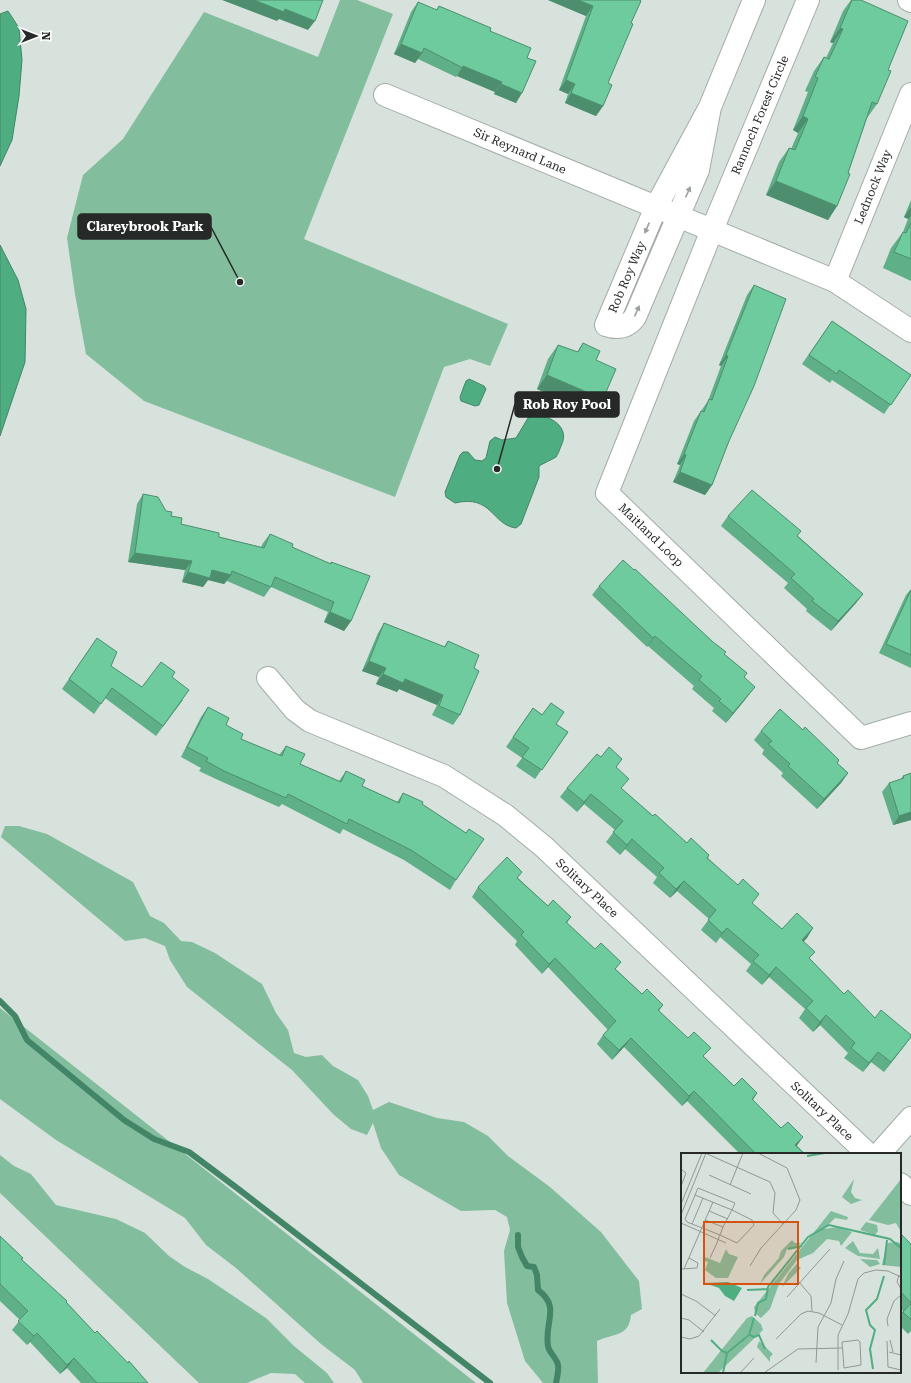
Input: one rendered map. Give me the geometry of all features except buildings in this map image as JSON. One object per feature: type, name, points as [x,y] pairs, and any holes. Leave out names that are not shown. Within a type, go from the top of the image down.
[{"type":"street","name":"Rob Roy Way","points":[[710,107],[698,170],[635,317],[625,326],[615,328],[606,325],[656,207],[710,107],[754,0]]},
{"type":"street","name":"Rannoch Forest Circle","points":[[712,230],[808,0]]},
{"type":"street","name":"Lednock Way","points":[[835,281],[911,94]]},
{"type":"street","name":"Sir Reynard Lane","points":[[385,95],[656,207]]},
{"type":"street","points":[[656,207],[835,281],[911,331]]},
{"type":"street","name":"Maitland Loop","points":[[712,230],[607,493],[861,738],[911,723]]},
{"type":"street","name":"Solitary Place","points":[[268,678],[295,710],[310,721],[440,774],[479,797],[505,815],[544,847],[867,1153]]},
{"type":"street","points":[[880,1153],[911,1118]]},
{"type":"street","points":[[901,1185],[911,1194]]},
{"type":"shaded area","points":[[340,0],[357,0],[393,14],[304,239],[508,324],[490,366],[470,359],[444,367],[395,497],[144,401],[86,354],[67,238],[83,175],[123,139],[204,12],[318,57]]},
{"type":"shaded area","points":[[8,11],[19,28],[22,60],[19,96],[12,140],[0,166],[0,14]]},
{"type":"shaded area","points":[[0,245],[18,280],[26,309],[25,362],[0,436]]},
{"type":"shaded area","points":[[469,379],[484,386],[486,389],[479,405],[475,406],[461,401],[460,397],[466,381]]},
{"type":"shaded area","points":[[534,415],[546,417],[557,423],[563,433],[563,439],[556,457],[539,466],[539,477],[521,524],[516,528],[508,526],[484,506],[467,501],[455,503],[446,497],[445,492],[460,455],[463,452],[468,452],[475,460],[482,461],[486,458],[490,441],[495,437],[502,440],[516,438],[528,418]]},
{"type":"shaded area","points":[[5,826],[19,826],[47,834],[133,882],[150,916],[164,923],[181,941],[192,942],[215,953],[262,984],[276,1013],[288,1030],[294,1053],[306,1057],[322,1055],[333,1066],[358,1080],[368,1096],[373,1110],[389,1102],[437,1118],[464,1122],[488,1136],[508,1156],[550,1187],[601,1232],[639,1281],[642,1309],[631,1315],[630,1322],[624,1331],[597,1341],[598,1383],[543,1383],[525,1361],[507,1303],[504,1251],[510,1230],[507,1217],[495,1210],[461,1211],[399,1175],[381,1148],[373,1123],[367,1135],[351,1129],[333,1114],[292,1070],[187,987],[170,960],[165,946],[145,938],[125,941],[1,837]]},
{"type":"shaded area","points":[[0,1008],[476,1383],[363,1383],[355,1370],[321,1344],[236,1268],[206,1245],[185,1218],[56,1140],[0,1099]]},
{"type":"shaded area","points":[[0,1155],[14,1166],[31,1174],[56,1205],[116,1219],[145,1233],[169,1256],[185,1267],[208,1279],[266,1318],[294,1346],[327,1373],[334,1383],[305,1383],[295,1374],[271,1373],[247,1383],[199,1383],[0,1193]]},
{"type":"waterway","points":[[0,1001],[15,1016],[27,1040],[124,1120],[154,1139],[189,1152],[490,1383]]},
{"type":"waterway","points":[[518,1235],[518,1247],[522,1257],[527,1266],[534,1267],[537,1275],[538,1290],[545,1296],[549,1303],[550,1315],[547,1337],[548,1346],[558,1365],[556,1383]]},
{"type":"place","name":"Clareybrook Park","points":[[240,282]]},
{"type":"place","name":"Rob Roy Pool","points":[[497,469]]}]
